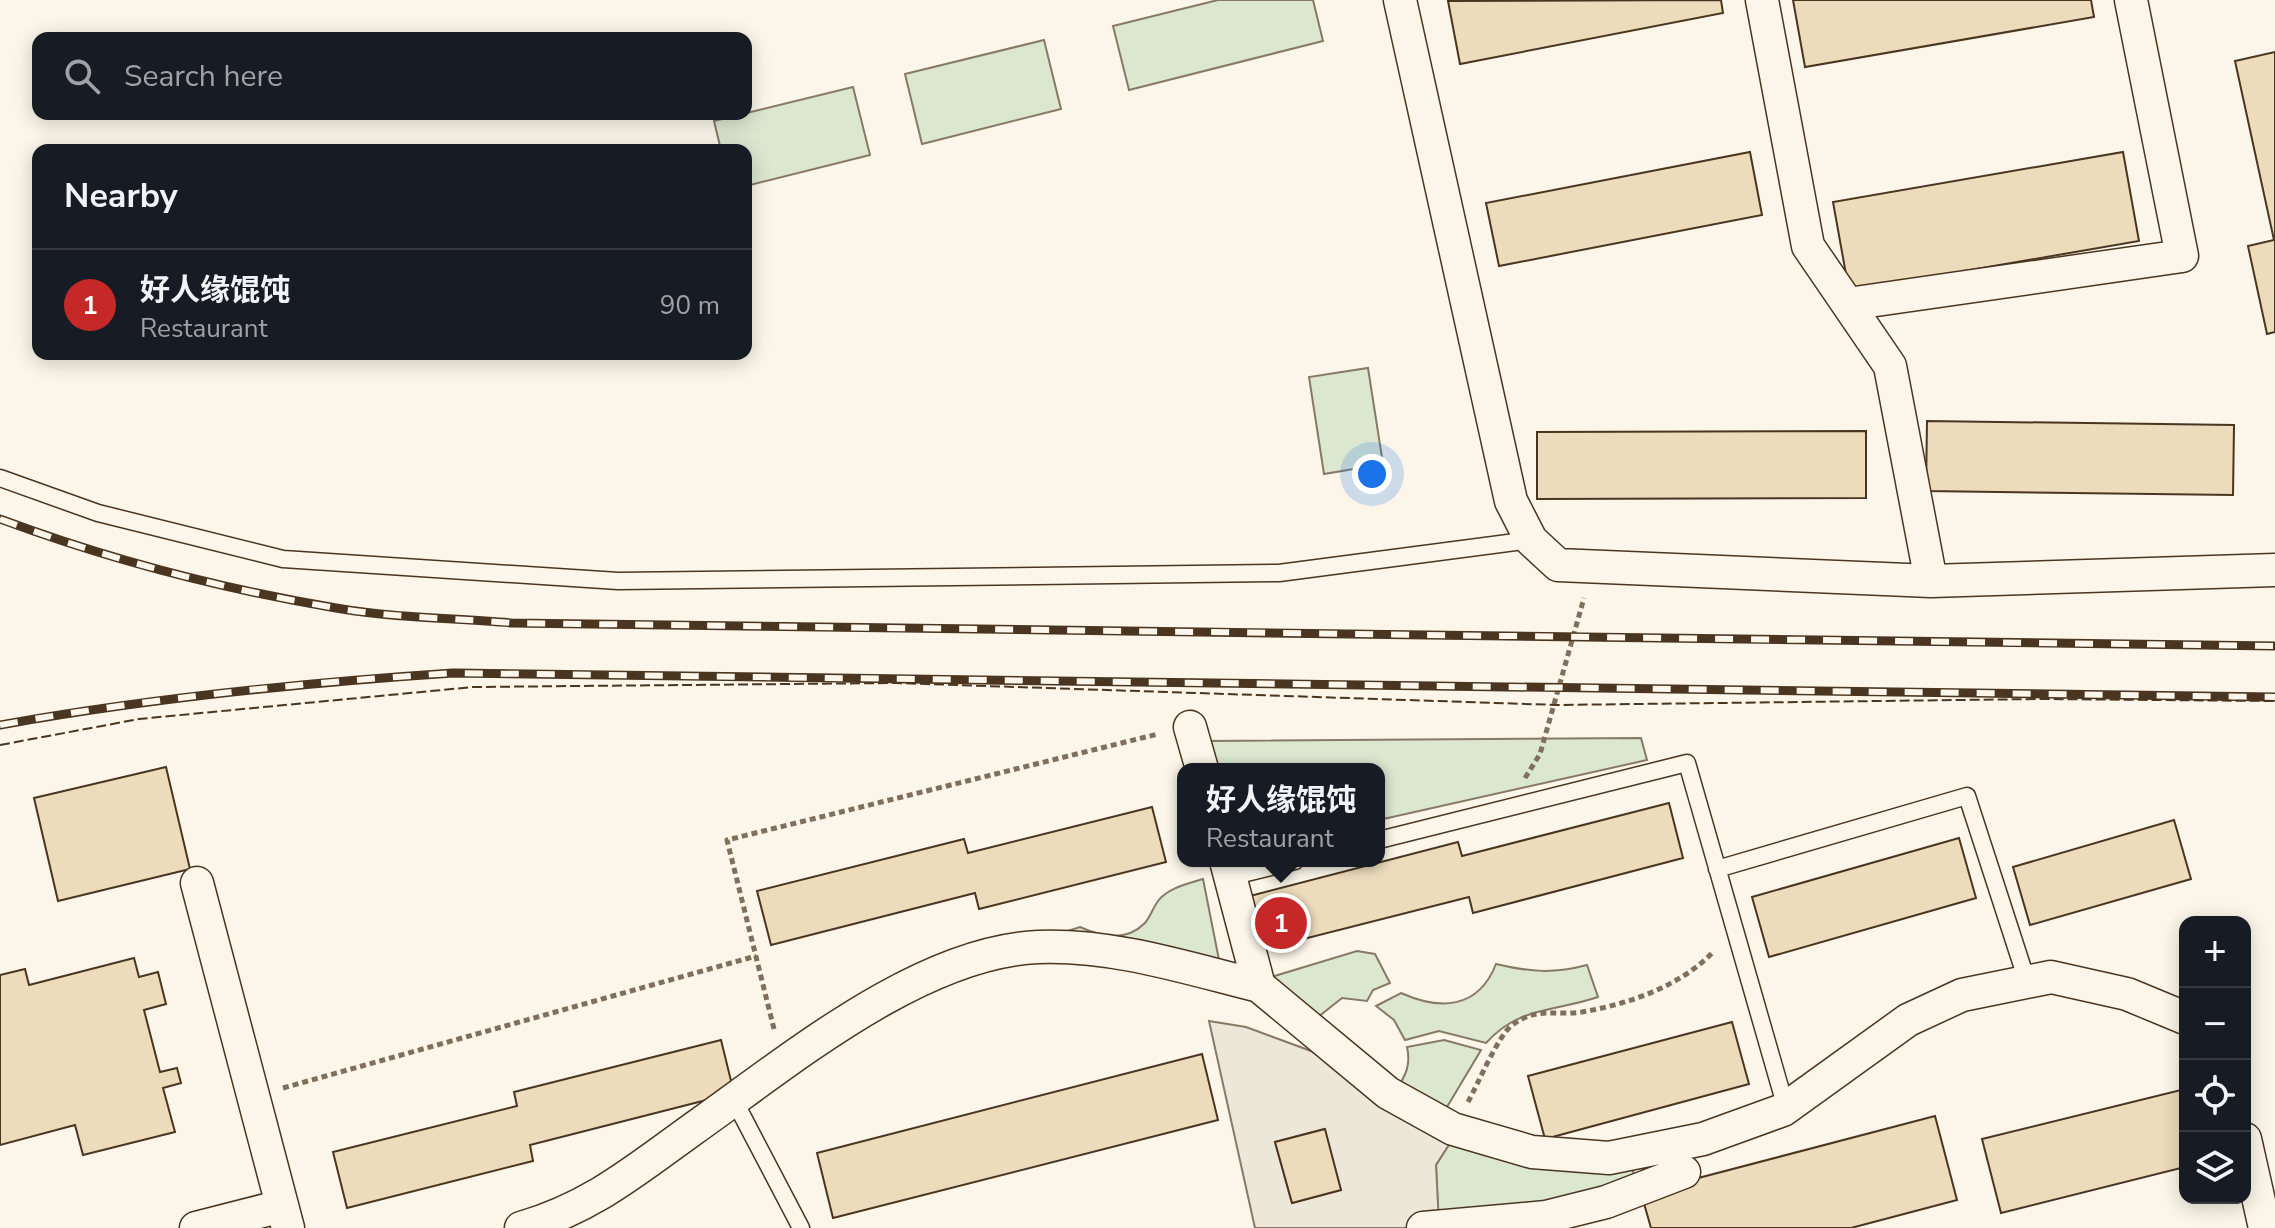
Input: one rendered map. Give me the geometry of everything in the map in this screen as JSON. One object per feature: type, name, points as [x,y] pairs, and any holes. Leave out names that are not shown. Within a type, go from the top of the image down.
[{"type":"street","points":[[1400,0],[1511,501],[1531,540],[1558,565],[1931,581],[2275,570]]},
{"type":"street","points":[[1762,0],[1808,246],[1890,366],[1931,581]]},
{"type":"street","points":[[1848,304],[2182,256],[2131,0]]},
{"type":"street","points":[[1190,727],[1200,763]]},
{"type":"street","points":[[1228,869],[1259,986]]},
{"type":"street","points":[[196,1228],[285,1217],[197,883]]},
{"type":"street","points":[[521,1228],[587,1205],[783,1065],[908,985],[977,958],[1037,947],[1119,952],[1259,986],[1388,1093],[1453,1129],[1532,1152],[1609,1158],[1703,1139],[1786,1108],[1908,1020],[1962,995],[2051,977],[2127,994],[2179,1016]]},
{"type":"street","points":[[2251,1166],[2265,1228]]},
{"type":"street","points":[[1423,1228],[1546,1217],[1606,1202],[1684,1172]]},
{"type":"lane","points":[[0,478],[98,513],[283,559],[603,581],[1279,573],[1531,540]]},
{"type":"lane","points":[[1385,839],[1687,763],[1786,1108]]},
{"type":"lane","points":[[1717,869],[1967,796],[2027,981]]},
{"type":"lane","points":[[734,1100],[801,1228]]},
{"type":"path","points":[[1505,809],[1540,754],[1593,567]]},
{"type":"path","points":[[783,1065],[727,840],[1190,727]]},
{"type":"path","points":[[1453,1129],[1509,1027],[1542,1011],[1580,1012],[1659,990],[1701,965],[1734,930]]},
{"type":"path","points":[[253,1097],[756,956]]},
{"type":"green space","points":[[1218,0],[1313,0],[1323,41],[1129,90],[1113,26]]},
{"type":"green space","points":[[1044,40],[1061,109],[922,144],[905,74]]},
{"type":"green space","points":[[853,87],[870,155],[752,184],[752,144],[720,144],[714,121],[752,120],[752,112]]},
{"type":"green space","points":[[1368,368],[1383,464],[1324,474],[1309,377]]},
{"type":"green space","points":[[1641,738],[1647,760],[1385,819],[1385,763],[1212,763],[1207,741]]},
{"type":"green space","points":[[1203,879],[1221,970],[1045,938],[1080,927],[1105,935],[1130,933],[1145,923],[1158,901],[1167,893]]},
{"type":"green space","points":[[1357,951],[1375,954],[1390,983],[1373,990],[1367,1001],[1342,998],[1313,1021],[1268,978]]},
{"type":"green space","points":[[1496,964],[1542,971],[1587,965],[1598,997],[1524,1016],[1498,1031],[1486,1043],[1439,1031],[1405,1040],[1394,1020],[1376,1006],[1401,993],[1429,1002],[1456,1002],[1468,998],[1479,990]]},
{"type":"green space","points":[[1444,1040],[1481,1050],[1447,1107],[1440,1111],[1396,1090],[1407,1070],[1407,1047]]},
{"type":"green space","points":[[1450,1143],[1518,1161],[1632,1168],[1636,1180],[1555,1203],[1438,1213],[1436,1165]]},
{"type":"shaded area","points":[[1209,1021],[1246,1027],[1311,1051],[1450,1143],[1436,1165],[1439,1224],[1423,1228],[1255,1228]],"holes":[[[1324,1129],[1341,1190],[1292,1203],[1275,1142]]]},
{"type":"building","points":[[1721,0],[1723,13],[1460,64],[1448,1]]},
{"type":"building","points":[[1793,0],[2091,0],[2094,17],[1805,67]]},
{"type":"building","points":[[2275,52],[2275,332],[2267,334],[2248,246],[2274,240],[2235,61]]},
{"type":"building","points":[[1750,152],[1762,215],[1499,266],[1486,203]]},
{"type":"building","points":[[2123,152],[2139,241],[1849,291],[1833,202]]},
{"type":"building","points":[[1927,421],[2234,425],[2233,495],[1926,491]]},
{"type":"building","points":[[1866,431],[1866,498],[1537,499],[1537,432]]},
{"type":"building","points":[[166,767],[190,869],[58,901],[34,798]]},
{"type":"building","points":[[1669,803],[1683,858],[1473,913],[1469,897],[1264,949],[1250,896],[1362,867],[1385,867],[1385,861],[1458,842],[1462,856]]},
{"type":"building","points":[[1152,807],[1166,862],[979,909],[975,893],[771,945],[757,891],[964,839],[968,853]]},
{"type":"building","points":[[2174,820],[2191,879],[2030,925],[2013,867]]},
{"type":"building","points":[[1959,838],[1976,898],[1769,957],[1752,897]]},
{"type":"building","points":[[134,958],[139,977],[158,972],[166,1004],[144,1010],[160,1072],[177,1068],[181,1083],[163,1088],[175,1132],[83,1155],[75,1125],[0,1145],[0,975],[25,969],[29,985]]},
{"type":"building","points":[[1732,1022],[1749,1084],[1545,1139],[1528,1076]]},
{"type":"building","points":[[721,1040],[734,1093],[530,1145],[533,1161],[347,1208],[333,1152],[517,1106],[514,1092]]},
{"type":"building","points":[[1202,1054],[1218,1120],[833,1218],[817,1153]]},
{"type":"building","points":[[2179,1090],[2179,1168],[2001,1213],[1982,1139]]},
{"type":"building","points":[[1935,1116],[1957,1200],[1851,1228],[1651,1228],[1641,1193]]},
{"type":"building","points":[[1325,1129],[1341,1190],[1292,1203],[1275,1142]]},
{"type":"railway","points":[[0,519],[124,560],[251,592],[358,611],[512,623],[2275,646]]},
{"type":"railway","points":[[0,725],[225,693],[453,673],[2275,697]]},
{"type":"fence","points":[[0,745],[139,719],[473,687],[896,683],[1557,705],[2040,699],[2275,701]]},
{"type":"place","name":"好人缘馄饨","points":[[1281,923]]}]
